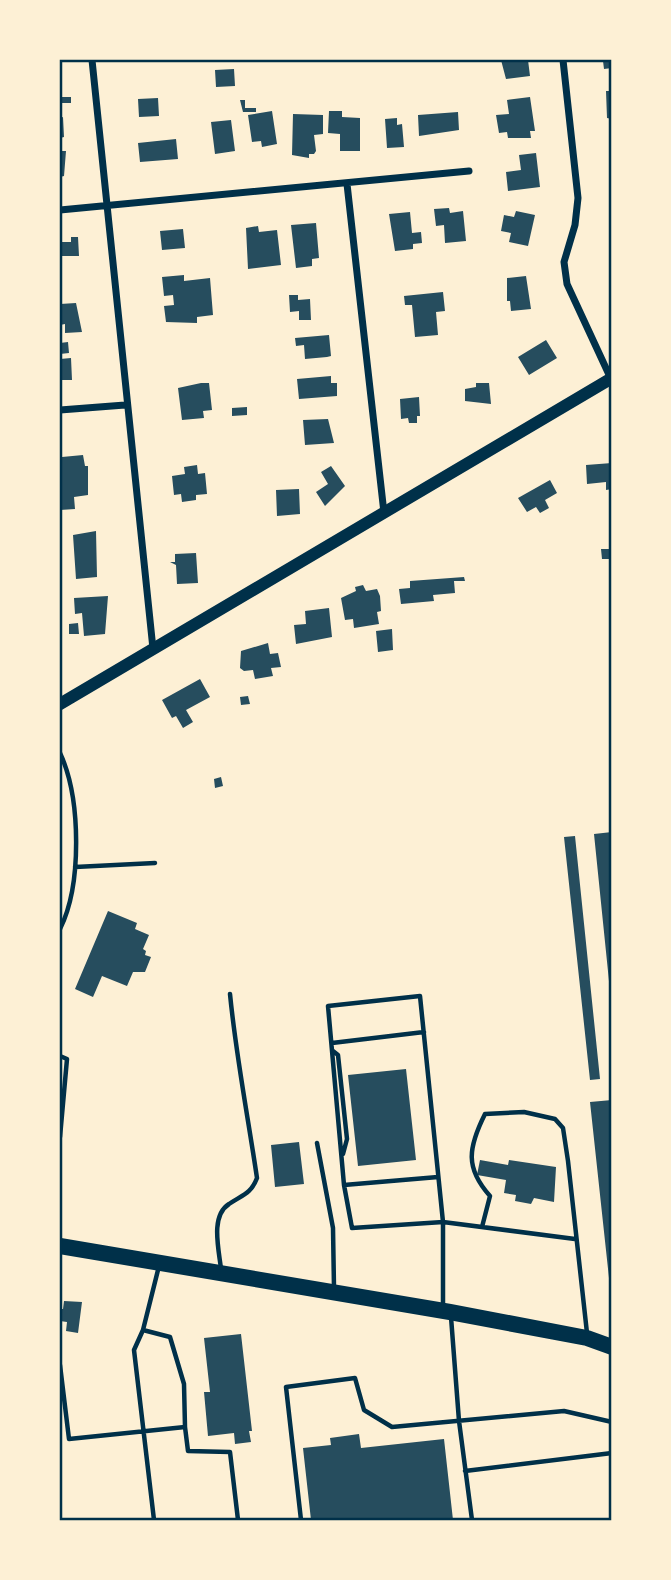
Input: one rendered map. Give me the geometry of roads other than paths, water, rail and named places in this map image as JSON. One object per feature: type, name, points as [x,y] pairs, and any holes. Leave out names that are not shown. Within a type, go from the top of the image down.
[{"type":"main road","points":[[60,1246],[447,1312],[587,1338],[611,1347]]},
{"type":"main road","points":[[587,1338],[611,1336]]},
{"type":"street","points":[[92,60],[125,404],[153,649]]},
{"type":"street","points":[[60,704],[611,378],[574,305],[567,284],[564,262],[575,225],[578,198],[563,60]]},
{"type":"street","points":[[60,210],[469,171]]},
{"type":"street","points":[[347,184],[384,513]]},
{"type":"street","points":[[60,410],[125,404]]},
{"type":"lane","points":[[60,753],[72,809],[75,867],[70,909],[60,929]]},
{"type":"lane","points":[[75,867],[155,863]]},
{"type":"lane","points":[[221,1273],[217,1227],[219,1216],[225,1206],[252,1190],[257,1178],[243,1080],[235,1054],[230,995]]},
{"type":"lane","points":[[472,1521],[447,1312],[443,1222],[420,996],[328,1006],[344,1185],[352,1228],[443,1222],[575,1239]]},
{"type":"lane","points":[[332,1043],[424,1032]]},
{"type":"lane","points":[[60,1056],[67,1059],[60,1137]]},
{"type":"lane","points":[[482,1227],[491,1196],[474,1178],[472,1169],[479,1127],[485,1114],[524,1112],[555,1119],[563,1128],[587,1338]]},
{"type":"lane","points":[[317,1143],[333,1228],[334,1292]]},
{"type":"lane","points":[[344,1185],[438,1177]]},
{"type":"lane","points":[[154,1521],[134,1350],[143,1330],[160,1263]]},
{"type":"lane","points":[[143,1330],[170,1337],[184,1384],[188,1451],[230,1452],[238,1521]]},
{"type":"lane","points":[[60,1365],[69,1439],[185,1427]]},
{"type":"lane","points":[[301,1521],[286,1387],[355,1378],[363,1410],[392,1427],[564,1411],[611,1422]]},
{"type":"lane","points":[[465,1471],[611,1453]]}]
